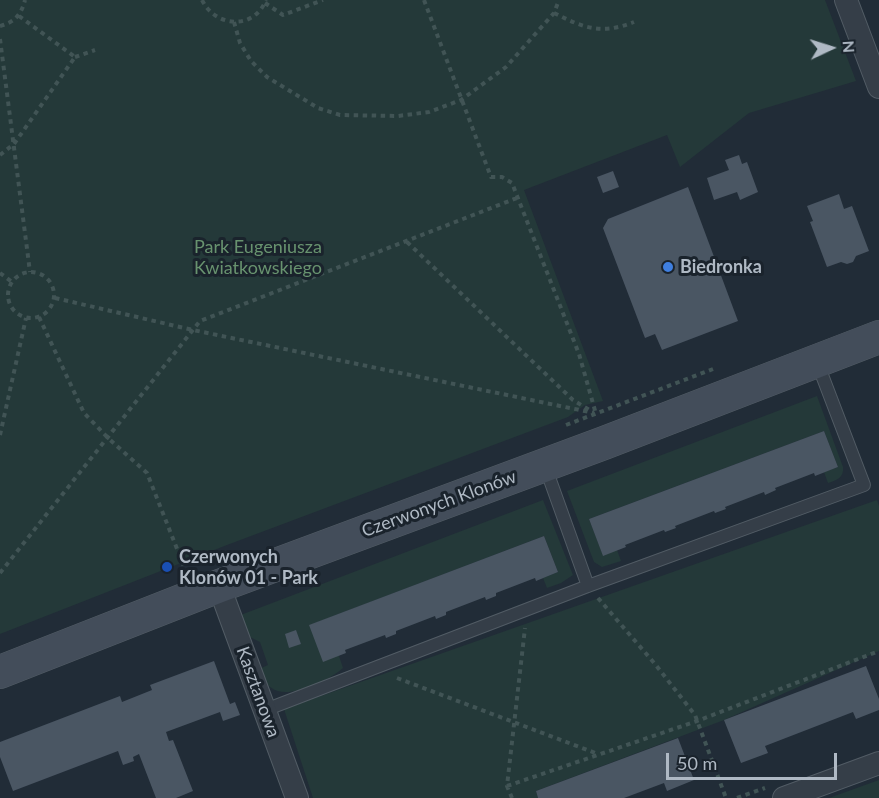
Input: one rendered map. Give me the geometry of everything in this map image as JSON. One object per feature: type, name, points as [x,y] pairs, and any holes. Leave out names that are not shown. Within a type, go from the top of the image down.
[{"type":"main road","name":"Czerwonych Klonów","points":[[0,672],[219,586],[879,337]]},
{"type":"street","points":[[846,0],[879,87]]},
{"type":"street","name":"Kasztanowa","points":[[219,586],[297,798]]},
{"type":"street","points":[[784,798],[879,763]]},
{"type":"lane","points":[[269,720],[372,669],[588,586],[864,485],[817,361]]},
{"type":"lane","points":[[544,465],[588,586]]},
{"type":"path","points":[[0,26],[8,24],[19,16],[25,0]]},
{"type":"path","points":[[202,0],[215,17],[234,22],[252,18],[266,2],[283,15],[323,0]]},
{"type":"path","points":[[424,0],[491,177],[502,177],[508,180],[517,198],[579,354],[596,414]]},
{"type":"path","points":[[234,22],[240,43],[251,61],[267,77],[318,108],[340,115],[398,116],[429,112],[461,100],[506,67],[554,13],[559,0]]},
{"type":"path","points":[[554,13],[578,25],[608,30],[634,22]]},
{"type":"path","points":[[19,16],[75,57]]},
{"type":"path","points":[[0,39],[30,272]]},
{"type":"path","points":[[0,155],[14,144],[75,57],[95,50]]},
{"type":"path","points":[[0,573],[200,321],[517,198]]},
{"type":"path","points":[[407,242],[573,400],[596,414]]},
{"type":"path","points":[[30,272],[37,272],[50,280],[55,298],[51,308],[39,317],[26,318],[16,313],[11,307],[8,291],[12,282],[22,273],[30,272]]},
{"type":"path","points":[[0,273],[12,282]]},
{"type":"path","points":[[55,298],[193,330],[596,414]]},
{"type":"path","points":[[39,317],[84,413],[147,473],[185,569]]},
{"type":"path","points":[[0,435],[26,318]]},
{"type":"path","points":[[588,586],[695,715],[726,798]]},
{"type":"path","points":[[512,798],[507,786],[528,610]]},
{"type":"path","points":[[507,786],[697,721],[879,651]]},
{"type":"path","points":[[372,669],[599,754]]},
{"type":"green space","name":"Park Eugeniusza Kwiatkowskiego","points":[[0,0],[825,0],[856,81],[749,113],[680,167],[667,135],[524,190],[603,401],[585,405],[568,417],[227,545],[0,634]]},
{"type":"green space","points":[[817,396],[843,467],[839,478],[828,483],[824,472],[838,467],[824,431],[589,519],[603,555],[617,550],[621,561],[602,567],[594,562],[567,491]]},
{"type":"green space","points":[[543,500],[573,575],[561,583],[547,588],[543,578],[558,572],[544,536],[310,625],[339,656],[343,668],[333,676],[314,685],[296,691],[281,692],[268,686],[257,670],[268,665],[260,642],[244,634],[238,616]]},
{"type":"green space","points":[[877,500],[879,506],[879,651],[724,720],[536,791],[538,798],[313,798],[284,709]]},
{"type":"green space","points":[[879,780],[879,798],[829,798]]},
{"type":"building","points":[[739,155],[742,164],[747,162],[758,192],[740,200],[737,192],[714,200],[707,178],[729,170],[725,160]]},
{"type":"building","points":[[613,171],[619,187],[603,193],[597,177]]},
{"type":"building","name":"Biedronka","points":[[688,187],[738,321],[662,350],[655,334],[645,338],[603,228],[608,219]]},
{"type":"building","points":[[839,194],[844,209],[852,206],[869,251],[856,256],[853,262],[847,264],[841,262],[827,267],[810,222],[813,221],[807,206]]},
{"type":"building","points":[[824,431],[838,467],[815,476],[814,473],[775,488],[776,490],[765,495],[764,492],[725,507],[726,509],[715,513],[714,511],[675,526],[676,528],[665,532],[664,530],[625,545],[626,547],[603,556],[589,519]]},
{"type":"building","points":[[544,536],[558,572],[496,593],[496,596],[486,600],[485,597],[446,612],[446,615],[436,619],[435,616],[396,631],[396,634],[386,638],[385,635],[345,650],[346,653],[323,662],[309,625]]},
{"type":"building","points":[[296,630],[301,644],[289,648],[285,634]]},
{"type":"building","points":[[214,661],[230,704],[235,702],[240,715],[223,721],[220,712],[166,732],[169,741],[173,740],[193,791],[176,798],[156,798],[139,754],[133,757],[134,761],[123,765],[118,751],[13,791],[0,757],[0,742],[120,696],[122,702],[152,690],[150,685]]},
{"type":"building","points":[[866,666],[879,699],[879,710],[856,719],[853,712],[765,746],[768,753],[741,763],[724,720]]},
{"type":"building","points":[[678,738],[694,780],[667,791],[664,783],[624,798],[538,798],[536,791]]},
{"type":"place","name":"Biedronka","points":[[668,267]]},
{"type":"place","name":"Czerwonych Klonów 01 - Park","points":[[167,567]]}]
